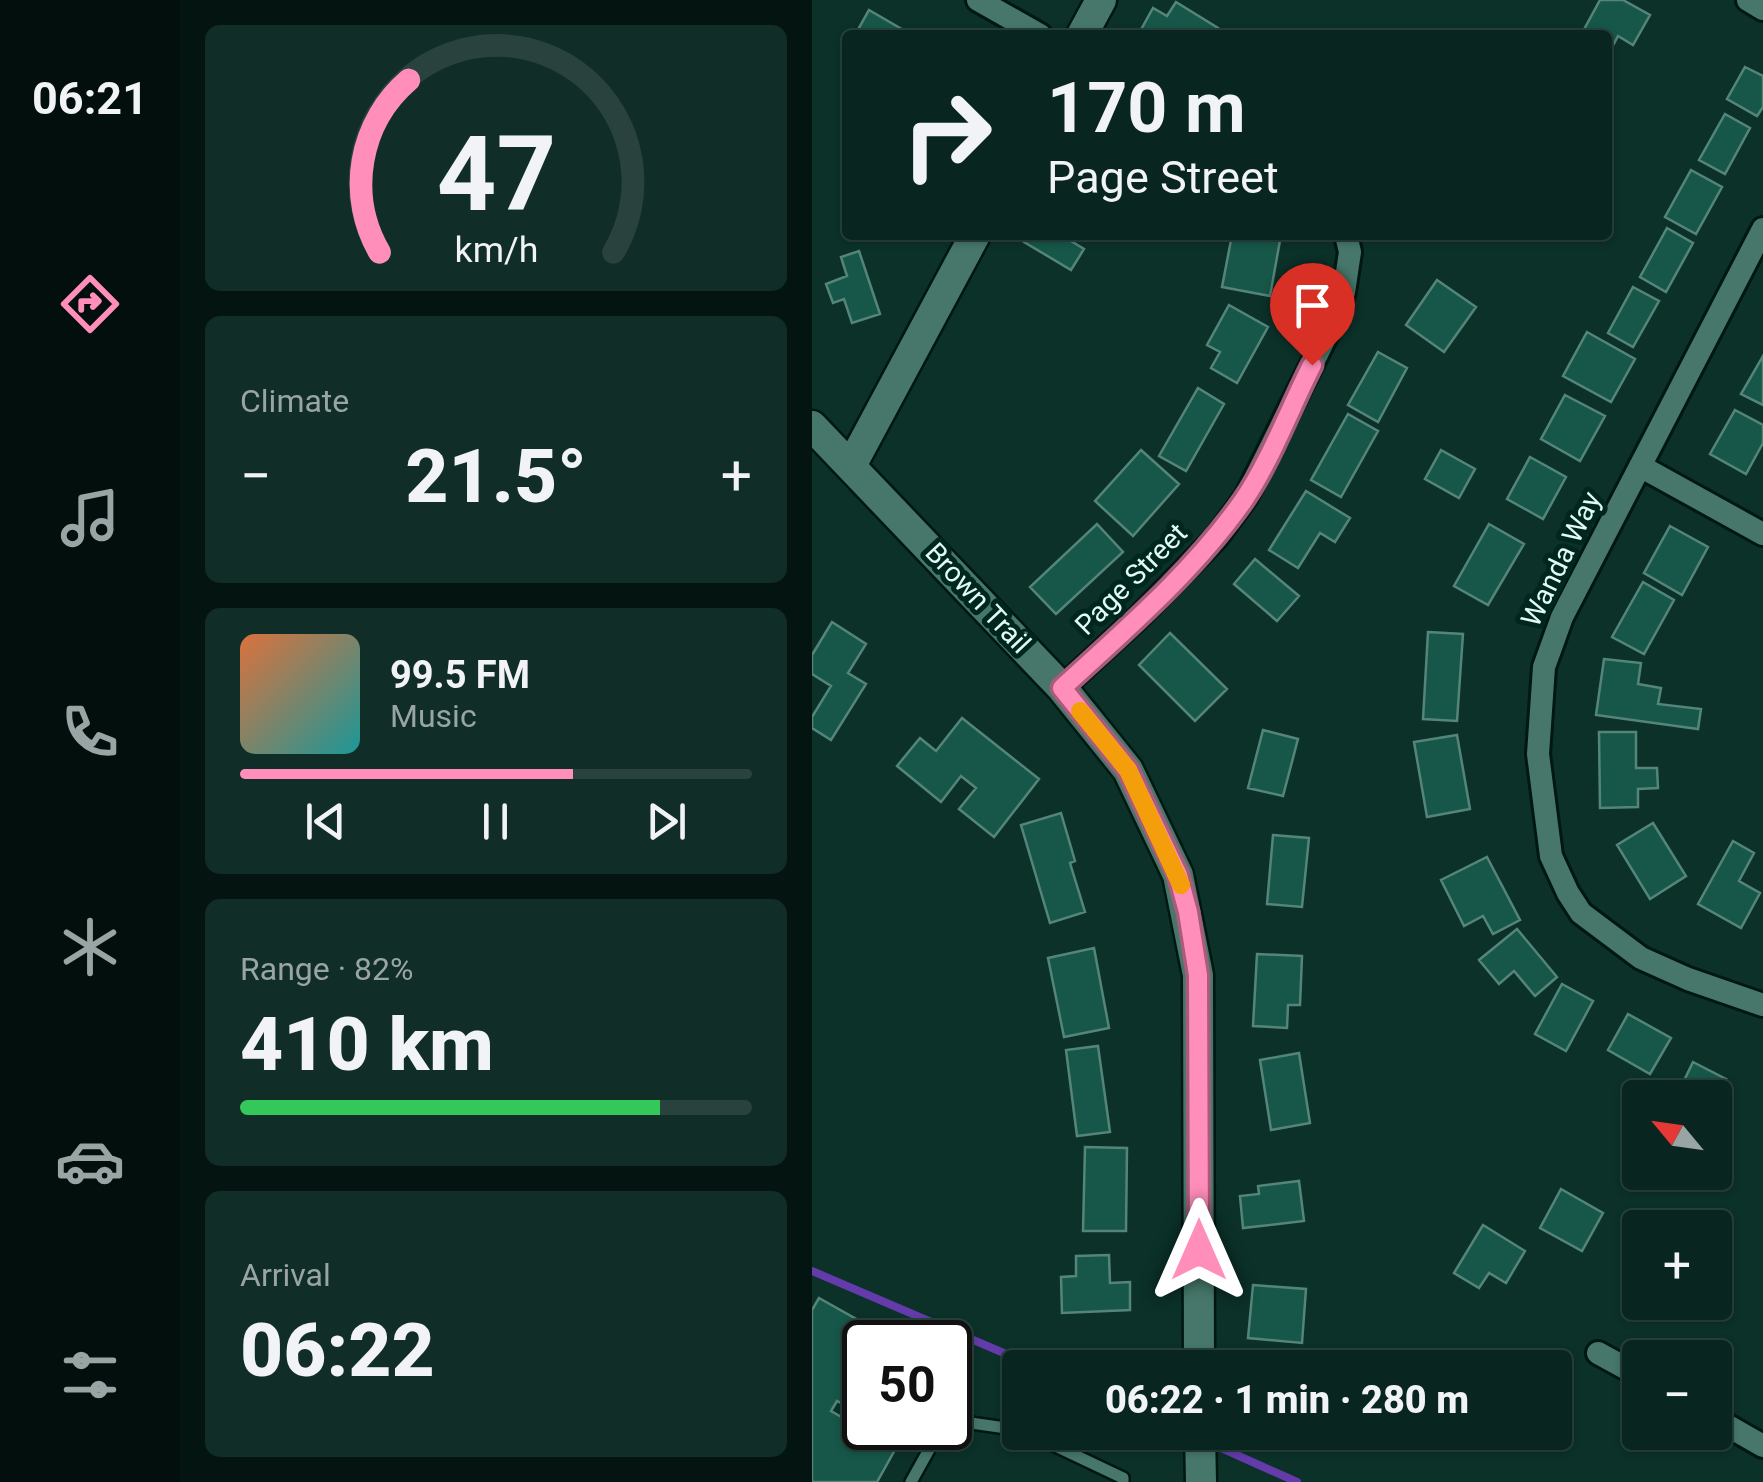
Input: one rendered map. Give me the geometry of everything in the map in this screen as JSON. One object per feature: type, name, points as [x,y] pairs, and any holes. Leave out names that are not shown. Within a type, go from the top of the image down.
[{"type":"main road","points":[[1085,30],[1101,0]]},
{"type":"main road","points":[[852,464],[972,240]]},
{"type":"main road","name":"Brown Trail","points":[[812,426],[1062,688],[1128,770],[1178,875],[1198,975],[1200,1350]]},
{"type":"street","points":[[978,0],[1031,30]]},
{"type":"street","points":[[1748,0],[1762,9]]},
{"type":"street","name":"Wanda Way","points":[[1762,229],[1562,617],[1544,667],[1538,754],[1551,856],[1581,913],[1641,958],[1688,980],[1762,1005]]},
{"type":"street","name":"Page Street","points":[[1062,688],[1217,537],[1246,497],[1344,292],[1350,252],[1347,240]]},
{"type":"street","points":[[1640,466],[1762,534]]},
{"type":"street","points":[[1598,1353],[1622,1366]]},
{"type":"street","points":[[1732,1428],[1762,1446]]},
{"type":"lane","points":[[972,1423],[1002,1428]]},
{"type":"lane","points":[[911,1482],[929,1450]]},
{"type":"lane","points":[[1063,1450],[1122,1478],[1123,1482]]},
{"type":"building","points":[[1600,0],[1623,0],[1650,15],[1633,45],[1618,36],[1612,47],[1612,30],[1584,30]]},
{"type":"building","points":[[1176,2],[1218,28],[1141,30],[1153,8],[1167,16]]},
{"type":"building","points":[[869,10],[903,30],[858,30]]},
{"type":"building","points":[[1745,67],[1763,76],[1763,107],[1757,116],[1727,99]]},
{"type":"building","points":[[1725,114],[1750,128],[1725,174],[1699,160]]},
{"type":"building","points":[[1691,170],[1722,187],[1696,234],[1665,217]]},
{"type":"building","points":[[1667,228],[1693,243],[1666,292],[1640,277]]},
{"type":"building","points":[[1069,240],[1084,249],[1071,270],[1024,242]]},
{"type":"building","points":[[1231,240],[1280,240],[1270,296],[1222,287]]},
{"type":"building","points":[[859,251],[880,314],[852,323],[844,299],[833,303],[826,284],[847,276],[841,257]]},
{"type":"building","points":[[1437,280],[1476,307],[1444,352],[1406,325]]},
{"type":"building","points":[[1633,287],[1659,301],[1633,347],[1608,333]]},
{"type":"building","points":[[1229,305],[1268,327],[1237,383],[1211,368],[1220,352],[1207,345]]},
{"type":"building","points":[[1587,332],[1635,359],[1611,402],[1563,376]]},
{"type":"building","points":[[1378,352],[1407,368],[1378,422],[1348,405]]},
{"type":"building","points":[[1763,356],[1763,405],[1741,394]]},
{"type":"building","points":[[1198,388],[1224,404],[1186,471],[1159,456]]},
{"type":"building","points":[[1565,395],[1605,416],[1580,461],[1541,439]]},
{"type":"building","points":[[1735,410],[1763,425],[1763,443],[1746,474],[1710,454]]},
{"type":"building","points":[[1348,414],[1378,431],[1341,497],[1311,480]]},
{"type":"building","points":[[1141,450],[1179,484],[1133,536],[1095,501]]},
{"type":"building","points":[[1441,450],[1475,469],[1459,498],[1425,479]]},
{"type":"building","points":[[1530,457],[1566,477],[1543,519],[1507,499]]},
{"type":"building","points":[[1306,491],[1350,518],[1335,542],[1320,533],[1298,568],[1269,550]]},
{"type":"building","points":[[1097,524],[1123,552],[1056,614],[1030,587]]},
{"type":"building","points":[[1489,524],[1524,544],[1488,605],[1454,586]]},
{"type":"building","points":[[1670,526],[1708,547],[1682,595],[1644,573]]},
{"type":"building","points":[[1255,559],[1299,596],[1277,621],[1234,584]]},
{"type":"building","points":[[1643,582],[1674,600],[1644,654],[1612,637]]},
{"type":"building","points":[[832,622],[866,644],[848,673],[866,684],[831,740],[812,728],[812,717],[831,686],[812,674],[812,655]]},
{"type":"building","points":[[1428,632],[1463,634],[1457,721],[1423,719]]},
{"type":"building","points":[[1170,633],[1227,689],[1195,721],[1139,665]]},
{"type":"building","points":[[1604,659],[1641,663],[1638,684],[1661,688],[1658,704],[1701,709],[1698,729],[1596,715]]},
{"type":"building","points":[[962,718],[1039,779],[994,837],[959,809],[976,788],[961,776],[941,802],[897,766],[920,738],[936,751]]},
{"type":"building","points":[[1263,730],[1298,739],[1283,796],[1248,788]]},
{"type":"building","points":[[1599,732],[1636,732],[1636,768],[1657,768],[1658,788],[1638,789],[1638,807],[1600,808]]},
{"type":"building","points":[[1457,735],[1470,809],[1427,817],[1414,742]]},
{"type":"building","points":[[1061,813],[1075,861],[1070,863],[1085,912],[1050,923],[1021,825]]},
{"type":"building","points":[[1653,823],[1686,876],[1650,899],[1617,845]]},
{"type":"building","points":[[1273,835],[1309,838],[1302,907],[1267,904]]},
{"type":"building","points":[[1733,841],[1754,853],[1739,881],[1760,893],[1741,928],[1698,904]]},
{"type":"building","points":[[1487,857],[1520,920],[1493,934],[1483,916],[1464,926],[1441,880]]},
{"type":"building","points":[[1517,929],[1557,977],[1535,996],[1514,971],[1499,984],[1479,960]]},
{"type":"building","points":[[1094,948],[1109,1028],[1064,1037],[1048,958]]},
{"type":"building","points":[[1257,954],[1302,956],[1300,1005],[1288,1005],[1287,1028],[1253,1026]]},
{"type":"building","points":[[1562,984],[1593,1001],[1566,1051],[1535,1034]]},
{"type":"building","points":[[1628,1014],[1671,1038],[1650,1074],[1608,1050]]},
{"type":"building","points":[[1098,1046],[1110,1132],[1077,1136],[1066,1050]]},
{"type":"building","points":[[1299,1053],[1310,1123],[1271,1130],[1260,1060]]},
{"type":"building","points":[[1693,1062],[1726,1079],[1725,1080],[1684,1080]]},
{"type":"building","points":[[1085,1147],[1127,1148],[1126,1231],[1083,1231]]},
{"type":"building","points":[[1299,1181],[1304,1221],[1243,1228],[1240,1196],[1259,1194],[1258,1186]]},
{"type":"building","points":[[1561,1189],[1603,1213],[1582,1251],[1540,1228]]},
{"type":"building","points":[[1483,1225],[1525,1251],[1506,1283],[1489,1273],[1479,1288],[1454,1273]]},
{"type":"building","points":[[1109,1255],[1110,1283],[1130,1282],[1130,1310],[1062,1313],[1061,1277],[1076,1276],[1076,1256]]},
{"type":"building","points":[[1253,1285],[1306,1289],[1302,1343],[1248,1338]]},
{"type":"building","points":[[819,1298],[858,1320],[842,1320],[842,1404],[837,1401],[831,1411],[842,1417],[842,1450],[895,1450],[877,1482],[812,1482],[812,1310]]},
{"type":"waterway","points":[[812,1271],[1002,1352]]},
{"type":"waterway","points":[[1226,1450],[1297,1482]]},
{"type":"slow traffic","points":[[1080,711],[1128,770],[1181,885]]},
{"type":"route","points":[[1199,1250],[1198,975],[1188,912],[1178,875],[1128,770],[1062,688],[1217,537],[1246,497],[1312,365]]}]
